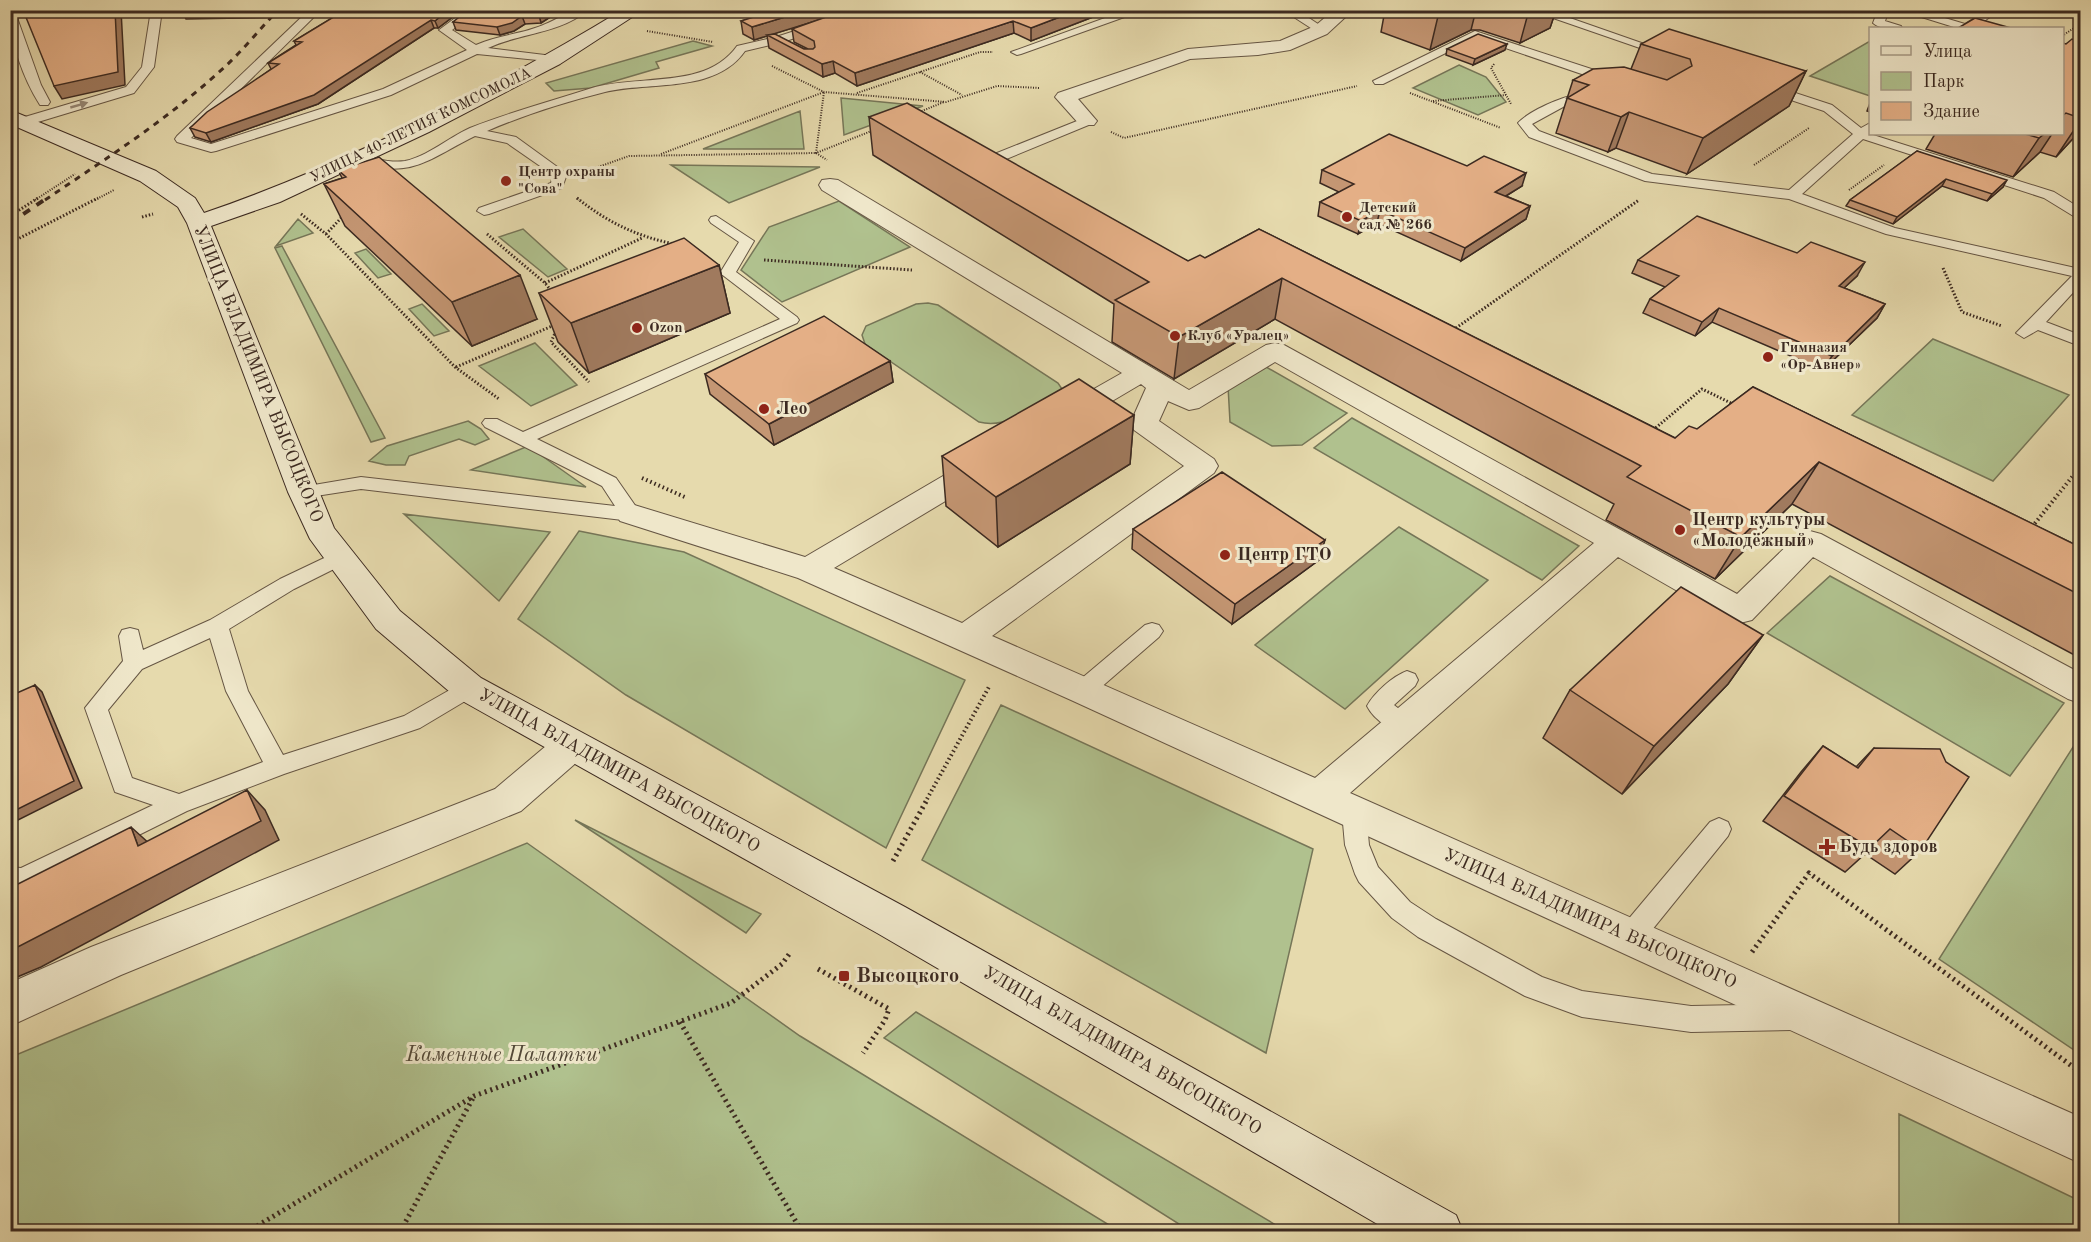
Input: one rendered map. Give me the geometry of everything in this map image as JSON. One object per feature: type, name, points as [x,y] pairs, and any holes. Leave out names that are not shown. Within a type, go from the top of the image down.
[{"type":"street","points":[[1087,121],[1065,97],[1188,54],[1258,50],[1284,46],[1321,30],[1345,10]]},
{"type":"street","name":"УЛИЦА 40-ЛЕТИЯ КОМСОМОЛА","points":[[198,222],[272,197],[358,160],[637,20]]},
{"type":"street","name":"УЛИЦА ВЛАДИМИРА ВЫСОЦКОГО","points":[[17,119],[148,176],[187,203],[198,222],[303,492],[321,532],[388,620],[469,688],[891,920],[1439,1232]]},
{"type":"street","points":[[830,185],[1189,402],[1275,351],[1740,611],[1810,542],[2080,689]]},
{"type":"street","points":[[1039,432],[1151,379]]},
{"type":"street","points":[[964,638],[1204,466],[1144,424],[1151,379]]},
{"type":"street","points":[[809,570],[1009,450]]},
{"type":"street","name":"УЛИЦА ВЛАДИМИРА ВЫСОЦКОГО","points":[[631,514],[809,570],[1083,690],[2080,1140]]},
{"type":"street","points":[[1319,797],[1617,542]]},
{"type":"street","points":[[10,1005],[106,961],[508,800],[572,745]]},
{"type":"lane","points":[[17,119],[130,90],[148,67],[157,10]]},
{"type":"lane","points":[[316,10],[182,139],[211,148],[387,92],[496,40],[539,31],[583,10]]},
{"type":"lane","points":[[474,10],[445,30],[476,50],[554,60]]},
{"type":"lane","points":[[711,57],[740,52],[873,10]]},
{"type":"lane","points":[[1017,52],[1139,10]]},
{"type":"lane","points":[[1288,10],[1321,30]]},
{"type":"lane","points":[[1535,10],[1680,59]]},
{"type":"lane","points":[[1884,10],[1878,23],[1893,27]]},
{"type":"lane","points":[[1904,10],[1964,27]]},
{"type":"lane","points":[[1969,27],[1995,10]]},
{"type":"lane","points":[[10,12],[35,85],[44,102]]},
{"type":"lane","points":[[1540,25],[1555,17]]},
{"type":"lane","points":[[1379,81],[1475,34],[1626,84]]},
{"type":"lane","points":[[1502,43],[1515,37]]},
{"type":"lane","points":[[779,40],[795,49]]},
{"type":"lane","points":[[358,160],[390,166],[423,161],[473,132],[612,86],[681,81],[726,65],[740,52]]},
{"type":"lane","points":[[650,83],[667,70],[678,67]]},
{"type":"lane","points":[[1760,85],[1828,108],[1866,130],[1792,195]]},
{"type":"lane","points":[[1602,96],[1571,98],[1524,123],[1534,134],[1650,178],[1749,188],[1792,195],[1891,231],[2080,274],[2030,329],[2080,341]]},
{"type":"lane","points":[[982,164],[1087,121]]},
{"type":"lane","points":[[473,132],[510,140],[559,180],[484,211]]},
{"type":"lane","points":[[1880,135],[2049,195],[2080,214]]},
{"type":"lane","points":[[524,438],[791,320],[728,273],[747,241],[716,220]]},
{"type":"lane","points":[[491,423],[609,482],[631,514]]},
{"type":"lane","points":[[303,492],[361,483],[631,514]]},
{"type":"lane","points":[[178,804],[123,785],[96,708],[134,663],[217,626],[287,584],[341,557]]},
{"type":"lane","points":[[217,626],[237,691],[277,767]]},
{"type":"lane","points":[[1083,690],[1152,631]]},
{"type":"lane","points":[[130,636],[134,663]]},
{"type":"lane","points":[[1404,725],[1378,706],[1407,680]]},
{"type":"lane","points":[[10,878],[23,880],[178,804],[277,767],[412,722],[469,688]]},
{"type":"lane","points":[[1354,812],[1357,845],[1368,874],[1401,910],[1427,928],[1535,987],[1582,1004],[1691,1019],[1807,1016]]},
{"type":"lane","points":[[1630,937],[1719,829]]},
{"type":"path","points":[[637,20],[740,52],[824,92],[946,102]]},
{"type":"path","points":[[2064,35],[2080,24]]},
{"type":"path","points":[[2074,28],[2080,30]]},
{"type":"path","points":[[1087,121],[1124,138],[1379,81],[1502,128],[1524,123],[1491,68],[1499,56],[1460,42]]},
{"type":"path","points":[[854,94],[980,52],[1017,52]]},
{"type":"path","points":[[920,72],[962,96]]},
{"type":"path","points":[[913,114],[997,86],[1036,86],[1065,97]]},
{"type":"path","points":[[816,153],[824,92]]},
{"type":"path","points":[[657,156],[824,92]]},
{"type":"path","points":[[1432,101],[1506,95]]},
{"type":"path","points":[[1752,167],[1817,122],[1828,108]]},
{"type":"path","points":[[559,180],[629,156],[816,153],[881,127]]},
{"type":"path","points":[[10,216],[78,173]]},
{"type":"path","points":[[559,180],[602,218],[642,238],[695,247],[711,258],[973,273]]},
{"type":"path","points":[[10,243],[116,189]]},
{"type":"path","points":[[1451,331],[1642,197]]},
{"type":"path","points":[[326,234],[350,208]]},
{"type":"path","points":[[301,214],[326,234],[455,367],[542,430]]},
{"type":"path","points":[[484,232],[545,283],[560,301]]},
{"type":"path","points":[[545,283],[642,238]]},
{"type":"path","points":[[1930,239],[1962,312],[2030,329]]},
{"type":"path","points":[[455,367],[560,323],[550,342],[595,388]]},
{"type":"path","points":[[1651,431],[1702,389],[1744,410]]},
{"type":"path","points":[[2025,536],[2080,467]]},
{"type":"path","points":[[631,474],[696,502]]},
{"type":"path","points":[[893,861],[985,693]]},
{"type":"path","points":[[1731,982],[1809,873],[2080,1072]]},
{"type":"path","points":[[247,1232],[474,1096],[731,1003],[782,964],[790,953]]},
{"type":"path","points":[[818,969],[889,1009],[885,1020],[862,1053]]},
{"type":"path","points":[[680,1022],[802,1232]]},
{"type":"path","points":[[400,1232],[474,1096]]},
{"type":"green space","points":[[693,41],[712,46],[656,62],[659,68],[591,88],[554,91],[546,83]]},
{"type":"green space","points":[[1869,42],[1869,96],[1810,76]]},
{"type":"green space","points":[[1459,65],[1486,77],[1506,102],[1478,115],[1413,88]]},
{"type":"green space","points":[[841,98],[923,106],[844,135]]},
{"type":"green space","points":[[800,111],[804,149],[703,149]]},
{"type":"green space","points":[[671,165],[820,167],[729,203]]},
{"type":"green space","points":[[839,201],[910,247],[782,302],[741,270],[769,227]]},
{"type":"green space","points":[[298,219],[313,233],[276,246]]},
{"type":"green space","points":[[523,229],[567,269],[548,277],[499,237]]},
{"type":"green space","points":[[282,246],[385,438],[371,442],[275,248]]},
{"type":"green space","points":[[366,249],[391,274],[378,278],[355,253]]},
{"type":"green space","points":[[422,304],[449,331],[434,336],[409,309]]},
{"type":"green space","points":[[916,304],[938,305],[1058,383],[1062,389],[1012,419],[1002,422],[979,422],[865,344],[862,335],[866,326]]},
{"type":"green space","points":[[1933,339],[2069,395],[1993,481],[1852,415]]},
{"type":"green space","points":[[535,343],[577,385],[531,406],[479,366]]},
{"type":"green space","points":[[1261,364],[1347,413],[1302,445],[1272,446],[1230,422],[1228,386]]},
{"type":"green space","points":[[1352,418],[1579,546],[1542,580],[1314,448]]},
{"type":"green space","points":[[468,421],[481,429],[489,439],[475,445],[459,439],[409,456],[405,465],[386,465],[369,461],[387,446]]},
{"type":"green space","points":[[528,446],[586,487],[471,470]]},
{"type":"green space","points":[[404,514],[550,532],[499,601]]},
{"type":"green space","points":[[1399,527],[1488,580],[1345,709],[1255,645]]},
{"type":"green space","points":[[579,531],[684,552],[965,680],[886,848],[626,695],[518,619]]},
{"type":"green space","points":[[1830,576],[2064,703],[2010,776],[1767,633]]},
{"type":"green space","points":[[1001,705],[1313,849],[1266,1053],[922,860]]},
{"type":"green space","points":[[2080,736],[2080,1054],[1939,959]]},
{"type":"green space","points":[[575,820],[761,914],[746,933]]},
{"type":"green space","name":"Каменные Палатки","points":[[527,843],[800,1036],[1119,1231],[11,1231],[11,1057]]},
{"type":"green space","points":[[916,1012],[1286,1231],[1190,1231],[884,1038]]},
{"type":"green space","points":[[1899,1114],[2080,1201],[2080,1231],[1899,1231]]},
{"type":"building","points":[[23,10],[115,10],[118,72],[54,86]]},
{"type":"building","points":[[345,10],[448,10],[435,21],[431,20],[314,95],[206,133],[190,128],[207,112],[279,64],[268,63],[302,42],[294,41]]},
{"type":"building","points":[[468,10],[547,10],[539,15],[522,16],[512,23],[497,27],[453,22]]},
{"type":"building","points":[[776,10],[808,10],[752,27],[741,21]]},
{"type":"building","points":[[846,10],[1078,10],[1031,28],[1013,21],[855,73],[833,61],[822,64],[767,35],[775,34],[804,49],[813,49],[814,41],[792,29]]},
{"type":"building","points":[[1975,18],[2007,27],[1960,27]]},
{"type":"building","points":[[1669,29],[1806,71],[1703,138],[1629,112],[1621,117],[1567,98],[1589,85],[1573,80],[1593,69],[1624,67],[1667,80],[1692,66],[1690,59],[1641,44]]},
{"type":"building","points":[[1478,34],[1507,44],[1475,59],[1447,49]]},
{"type":"building","points":[[2080,36],[2080,118],[2066,113],[2064,114],[2064,44],[2072,39],[2075,40]]},
{"type":"building","points":[[907,103],[1188,261],[1200,255],[1205,258],[1259,229],[1675,438],[1689,426],[1697,429],[1753,387],[2080,547],[2080,595],[1819,462],[1741,537],[1627,477],[1641,466],[1282,278],[1179,337],[1115,300],[1149,282],[869,117]]},
{"type":"building","points":[[1389,134],[1467,166],[1484,156],[1526,173],[1495,192],[1530,206],[1465,248],[1380,210],[1361,221],[1320,202],[1354,184],[1322,170]]},
{"type":"building","points":[[1917,151],[2007,180],[1992,194],[1946,179],[1897,217],[1850,200]]},
{"type":"building","points":[[379,157],[520,275],[452,302],[324,184],[346,177],[338,170]]},
{"type":"building","points":[[1697,216],[1797,253],[1811,242],[1865,262],[1839,286],[1885,304],[1832,356],[1719,308],[1702,322],[1650,299],[1679,276],[1638,260]]},
{"type":"building","points":[[684,238],[719,265],[571,323],[539,293]]},
{"type":"building","points":[[824,316],[890,361],[769,424],[705,374]]},
{"type":"building","points":[[1079,379],[1134,415],[996,497],[942,456]]},
{"type":"building","name":"Центр ГТО","points":[[1222,472],[1325,540],[1235,604],[1133,529]]},
{"type":"building","points":[[1681,587],[1763,635],[1654,746],[1570,690]]},
{"type":"building","points":[[35,685],[74,781],[10,813],[10,696]]},
{"type":"building","points":[[1823,746],[1858,768],[1874,748],[1940,749],[1946,762],[1969,777],[1921,850],[1890,829],[1870,848],[1784,796]]},
{"type":"building","points":[[247,790],[261,821],[10,951],[10,888],[131,827],[138,846]]},
{"type":"railway","points":[[45,200],[134,140],[198,91],[234,58],[278,10]]},
{"type":"railway","points":[[10,223],[47,198]]},
{"type":"place","name":"Центр охраны \"Сова\"","points":[[506,181]]},
{"type":"place","name":"Детский сад № 266","points":[[1347,217]]},
{"type":"place","name":"Ozon","points":[[637,328]]},
{"type":"place","name":"Клуб «Уралец»","points":[[1175,336]]},
{"type":"place","name":"Гимназия «Ор-Авнер»","points":[[1768,357]]},
{"type":"place","name":"Лео","points":[[764,409]]},
{"type":"place","name":"Центр культуры «Молодёжный»","points":[[1680,530]]},
{"type":"place","name":"Центр ГТО","points":[[1225,555]]},
{"type":"place","name":"Будь здоров","points":[[1827,847]]},
{"type":"place","name":"Высоцкого","points":[[844,976]]}]
